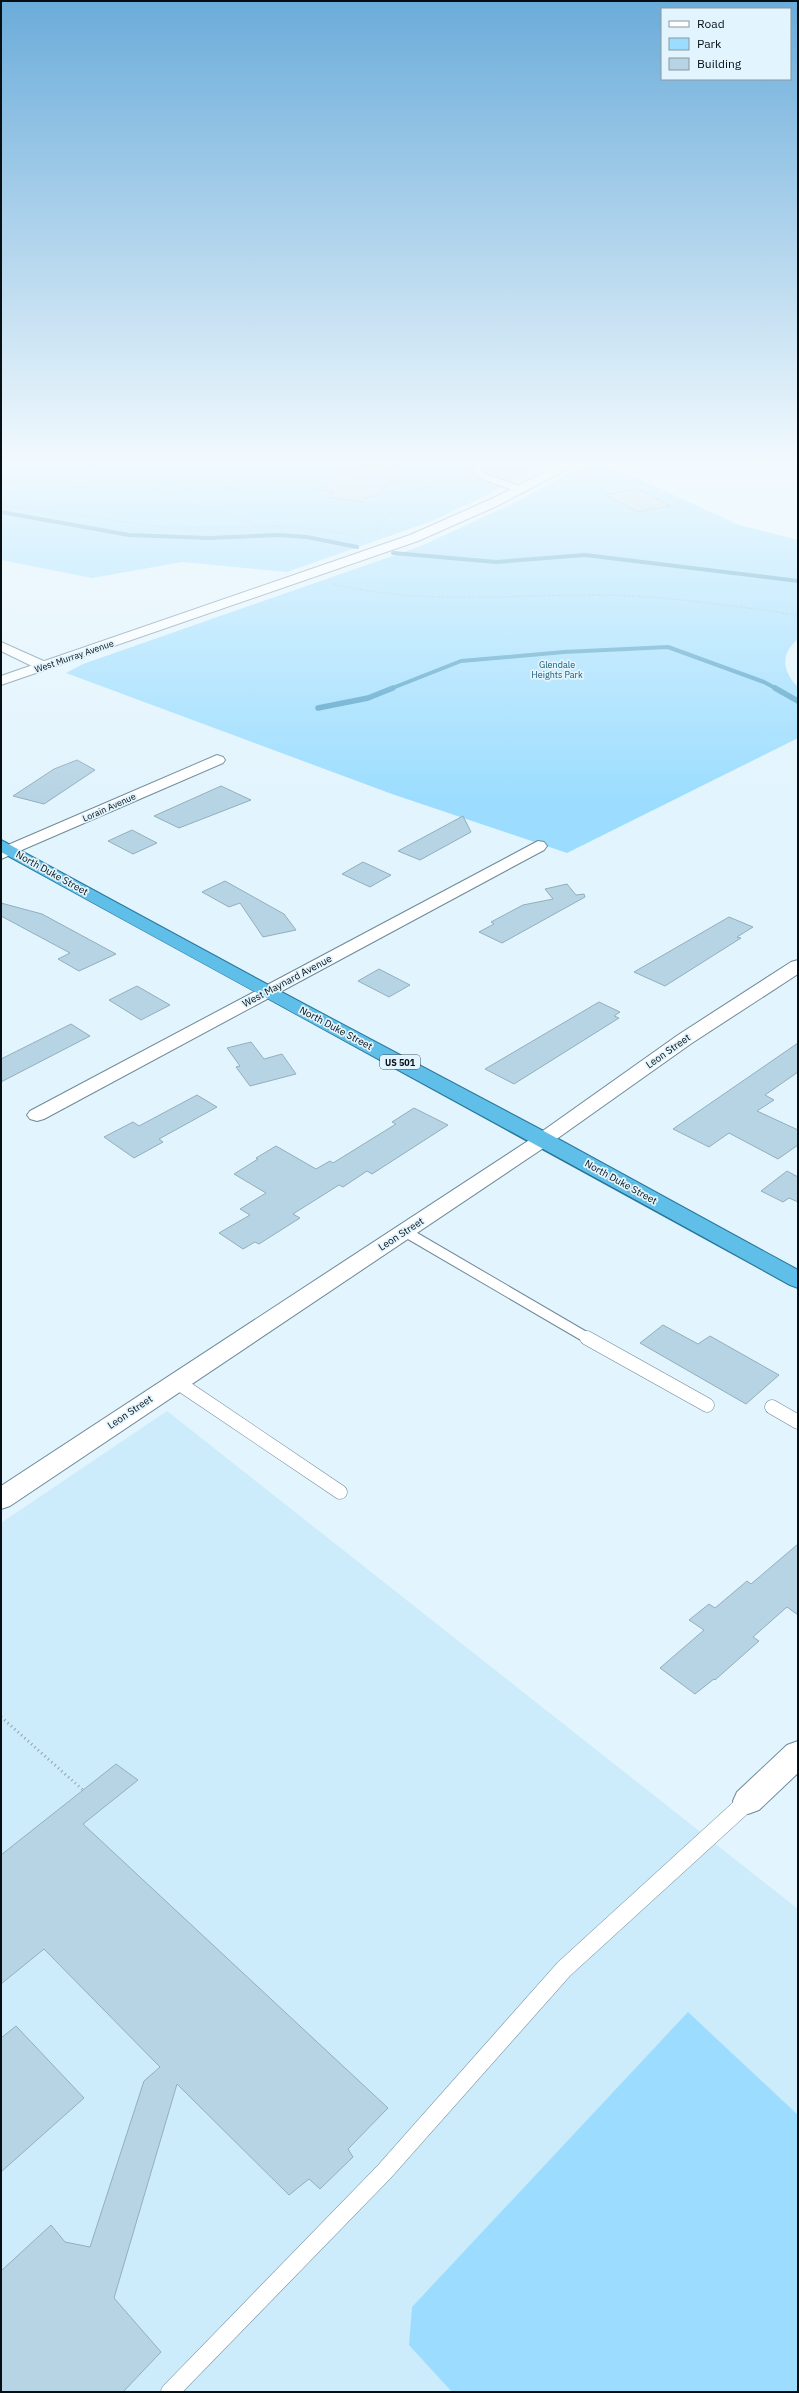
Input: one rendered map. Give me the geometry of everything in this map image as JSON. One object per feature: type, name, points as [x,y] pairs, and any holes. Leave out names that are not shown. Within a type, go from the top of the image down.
[{"type":"highway","name":"North Duke Street","points":[[4,850],[544,1139],[798,1280]]},
{"type":"street","name":"West Murray Avenue","points":[[1,681],[305,576]]},
{"type":"street","points":[[1,646],[43,666]]},
{"type":"street","name":"Lorain Avenue","points":[[4,850],[217,760]]},
{"type":"street","name":"West Maynard Avenue","points":[[37,1115],[538,846]]},
{"type":"street","name":"Leon Street","points":[[1,1499],[544,1139],[685,1039],[798,966]]},
{"type":"street","points":[[748,1801],[798,1754]]},
{"type":"lane","points":[[404,1231],[545,1315],[707,1405]]},
{"type":"lane","points":[[177,1382],[340,1492]]},
{"type":"lane","points":[[772,1407],[798,1422]]},
{"type":"lane","points":[[170,2392],[384,2172],[564,1969],[748,1801]]},
{"type":"path","points":[[329,583],[367,592],[423,598],[459,599],[570,595],[629,596],[798,615]]},
{"type":"path","points":[[1,1717],[83,1790]]},
{"type":"shaded area","points":[[167,1411],[798,1909],[798,2392],[1,2392],[1,1523]]},
{"type":"green space","points":[[80,576],[105,576],[92,578]]},
{"type":"green space","name":"Glendale Heights Park","points":[[336,576],[798,576],[798,639],[788,651],[785,663],[789,675],[798,687],[798,738],[567,853],[392,794],[66,673],[83,664]]},
{"type":"green space","points":[[688,2012],[798,2115],[798,2392],[452,2392],[409,2345],[412,2307]]},
{"type":"building","points":[[77,760],[95,770],[44,804],[13,796],[54,769]]},
{"type":"building","points":[[221,786],[251,800],[179,828],[154,816]]},
{"type":"building","points":[[463,816],[471,832],[420,860],[398,851]]},
{"type":"building","points":[[132,830],[157,843],[133,854],[108,841]]},
{"type":"building","points":[[363,862],[391,875],[370,887],[342,874]]},
{"type":"building","points":[[225,881],[284,914],[296,930],[263,937],[240,903],[229,907],[202,892]]},
{"type":"building","points":[[567,884],[576,895],[584,894],[585,897],[502,943],[479,932],[494,924],[491,922],[523,905],[553,899],[545,889]]},
{"type":"building","points":[[1,903],[42,914],[116,954],[79,971],[58,959],[70,953],[1,916]]},
{"type":"building","points":[[729,917],[753,927],[737,937],[741,938],[665,986],[634,972]]},
{"type":"building","points":[[379,969],[410,985],[389,997],[358,981]]},
{"type":"building","points":[[137,986],[170,1005],[141,1020],[109,1000]]},
{"type":"building","points":[[599,1002],[620,1012],[614,1016],[619,1018],[514,1084],[485,1069]]},
{"type":"building","points":[[71,1024],[90,1036],[1,1082],[1,1059]]},
{"type":"building","points":[[251,1042],[264,1059],[282,1054],[296,1074],[250,1086],[236,1067],[240,1066],[227,1048]]},
{"type":"building","points":[[798,1043],[798,1072],[765,1095],[774,1100],[757,1111],[798,1130],[798,1145],[778,1159],[729,1133],[709,1147],[673,1129]]},
{"type":"building","points":[[197,1095],[217,1107],[159,1139],[163,1142],[134,1158],[104,1137],[133,1122],[139,1126]]},
{"type":"building","points":[[414,1108],[448,1125],[372,1174],[367,1171],[343,1187],[339,1185],[293,1214],[300,1218],[259,1244],[255,1242],[243,1249],[219,1233],[250,1215],[240,1209],[266,1193],[234,1174],[258,1159],[256,1158],[276,1146],[316,1169],[330,1161],[333,1163],[396,1124],[392,1122]]},
{"type":"building","points":[[787,1171],[798,1177],[798,1202],[789,1198],[783,1202],[761,1191]]},
{"type":"building","points":[[663,1325],[698,1344],[710,1336],[779,1375],[746,1404],[640,1343]]},
{"type":"building","points":[[798,1544],[798,1615],[787,1607],[753,1637],[759,1641],[715,1680],[714,1679],[695,1694],[660,1668],[704,1630],[689,1620],[709,1604],[715,1608],[747,1581],[751,1584]]},
{"type":"building","points":[[116,1764],[138,1780],[83,1824],[388,2108],[348,2149],[353,2157],[320,2189],[309,2179],[289,2195],[177,2084],[114,2298],[161,2352],[123,2392],[1,2392],[1,2271],[51,2225],[65,2242],[90,2247],[144,2081],[160,2067],[44,1949],[1,1984],[1,1855]]},
{"type":"building","points":[[16,2026],[84,2098],[1,2172],[1,2038]]},
{"type":"waterway","points":[[754,576],[798,581]]},
{"type":"waterway","points":[[390,689],[461,661],[564,652],[668,647],[764,682],[777,689]]},
{"type":"waterway","points":[[318,708],[368,698],[393,688]]},
{"type":"waterway","points":[[775,688],[798,701]]}]
